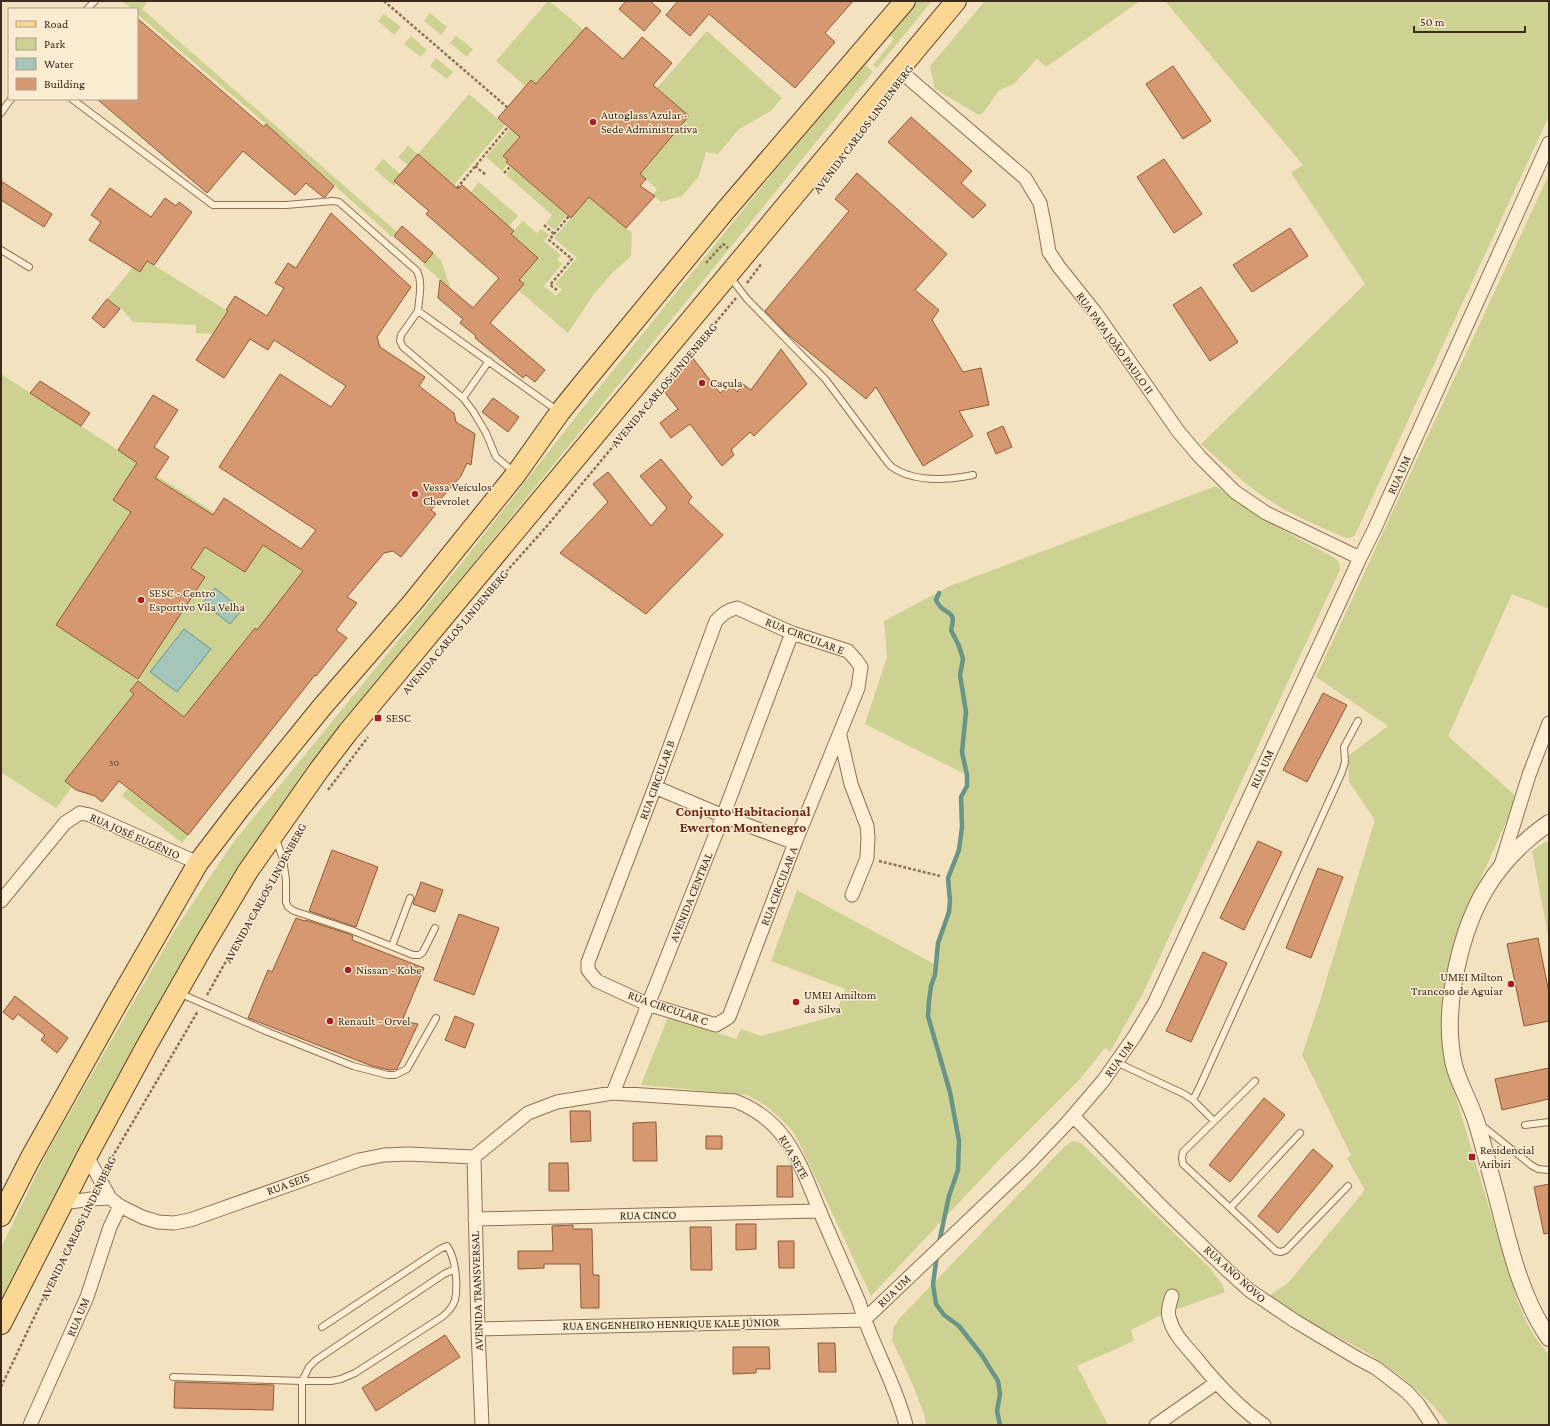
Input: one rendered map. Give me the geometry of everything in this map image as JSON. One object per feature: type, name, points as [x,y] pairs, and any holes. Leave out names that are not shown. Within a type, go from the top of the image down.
[{"type":"main road","points":[[1,1216],[38,1145],[198,863],[240,808],[317,713],[413,602],[516,474],[560,412],[715,224],[905,1]]},
{"type":"main road","name":"AVENIDA CARLOS LINDENBERG","points":[[1,1324],[146,1045],[248,870],[319,770],[348,732],[956,1]]},
{"type":"street","name":"RUA PAPA JOÃO PAULO II","points":[[898,70],[1025,178],[1040,202],[1049,252],[1058,267],[1095,312],[1178,431],[1200,457],[1235,492],[1266,513],[1360,558]]},
{"type":"street","name":"RUA UM","points":[[864,1320],[1031,1161],[1073,1116],[1091,1096],[1116,1062],[1134,1037],[1154,1004],[1378,521],[1549,143]]},
{"type":"street","name":"RUA CIRCULAR E","points":[[737,608],[792,633],[848,651],[860,667],[860,674]]},
{"type":"street","name":"RUA CIRCULAR B","points":[[588,962],[655,787],[716,621],[723,613],[730,609],[737,608]]},
{"type":"street","name":"AVENIDA CENTRAL","points":[[613,1093],[647,1004],[723,816],[792,633]]},
{"type":"street","name":"RUA CIRCULAR A","points":[[716,1025],[729,1017],[795,843],[840,736],[858,688],[860,674]]},
{"type":"street","points":[[1500,868],[1530,775],[1549,723]]},
{"type":"street","points":[[840,736],[851,784],[867,826],[869,846],[867,858],[852,895]]},
{"type":"street","points":[[655,787],[723,816],[795,843]]},
{"type":"street","name":"RUA JOSÉ EUGÊNIO","points":[[2,897],[65,823],[80,813],[90,815],[198,863]]},
{"type":"street","points":[[1549,823],[1513,852],[1485,889],[1469,923],[1459,952],[1450,1009],[1454,1065],[1476,1121],[1520,1280],[1537,1320],[1549,1338]]},
{"type":"street","name":"RUA CIRCULAR C","points":[[588,962],[588,970],[597,981],[647,1004],[716,1025]]},
{"type":"street","name":"RUA SETE","points":[[474,1157],[528,1113],[557,1102],[613,1093],[735,1101],[751,1107],[764,1116],[779,1130],[793,1150],[807,1177],[859,1302],[864,1320],[900,1403],[906,1425]]},
{"type":"street","name":"RUA ANO NOVO","points":[[1073,1116],[1164,1209],[1226,1270],[1249,1290],[1301,1325],[1376,1368],[1407,1392],[1418,1404],[1432,1425]]},
{"type":"street","name":"RUA SEIS","points":[[63,1203],[91,1199],[115,1202],[142,1217],[158,1222],[174,1223],[190,1220],[359,1160],[384,1155],[408,1154],[474,1157]]},
{"type":"street","points":[[87,1156],[115,1202]]},
{"type":"street","name":"AVENIDA TRANSVERSAL","points":[[474,1157],[482,1425]]},
{"type":"street","name":"RUA UM","points":[[30,1425],[86,1297],[110,1227],[115,1202]]},
{"type":"street","name":"RUA CINCO","points":[[475,1219],[820,1211]]},
{"type":"street","points":[[1172,1296],[1168,1310],[1175,1333],[1216,1383],[1253,1417],[1264,1425]]},
{"type":"street","name":"RUA ENGENHEIRO HENRIQUE KALE JÚNIOR","points":[[478,1329],[864,1320]]},
{"type":"street","points":[[1156,1425],[1216,1383]]},
{"type":"lane","points":[[1,113],[10,100]]},
{"type":"lane","points":[[73,100],[213,205],[286,205],[333,200],[339,202],[417,271],[421,283],[418,311],[401,335],[400,341],[403,347],[463,398],[473,411],[486,433],[496,457],[516,474]]},
{"type":"lane","points":[[1,250],[30,266]]},
{"type":"lane","points":[[734,267],[741,292],[826,380],[882,456],[892,466],[904,474],[918,478],[952,479],[973,475]]},
{"type":"lane","points":[[418,311],[560,412]]},
{"type":"lane","points":[[463,398],[489,361]]},
{"type":"lane","points":[[1193,1100],[1342,772],[1345,762],[1344,747],[1358,721]]},
{"type":"lane","points":[[274,834],[283,860],[286,880],[286,902],[288,907],[294,911],[351,930],[413,955],[419,955],[423,952],[435,928]]},
{"type":"lane","points":[[392,946],[410,898]]},
{"type":"lane","points":[[177,993],[268,1032],[354,1066],[388,1075],[395,1075],[407,1069],[436,1018]]},
{"type":"lane","points":[[1116,1062],[1184,1094],[1193,1100],[1214,1121]]},
{"type":"lane","points":[[1255,1081],[1183,1152],[1183,1164],[1276,1251],[1281,1252],[1286,1250],[1348,1186]]},
{"type":"lane","points":[[1476,1121],[1538,1170],[1549,1170]]},
{"type":"lane","points":[[1525,1125],[1549,1122]]},
{"type":"lane","points":[[1230,1208],[1300,1133]]},
{"type":"lane","points":[[173,1377],[302,1382],[331,1381],[356,1373],[448,1312],[455,1301],[455,1269],[447,1246],[440,1249],[322,1328]]},
{"type":"lane","points":[[302,1425],[302,1382],[309,1368],[323,1354],[444,1274],[455,1269]]},
{"type":"path","points":[[384,1],[507,107]]},
{"type":"path","points":[[457,188],[508,127]]},
{"type":"path","points":[[475,166],[486,175]]},
{"type":"path","points":[[504,173],[510,166]]},
{"type":"path","points":[[557,290],[550,285],[572,259],[549,240],[569,216]]},
{"type":"path","points":[[544,226],[554,234]]},
{"type":"path","points":[[704,267],[723,244],[734,267]]},
{"type":"path","name":"AVENIDA CARLOS LINDENBERG","points":[[501,577],[547,526],[741,292],[765,260]]},
{"type":"path","points":[[326,793],[373,731]]},
{"type":"path","name":"AVENIDA CARLOS LINDENBERG","points":[[100,1178],[203,1004],[302,827]]},
{"type":"path","points":[[867,858],[940,876]]},
{"type":"path","name":"AVENIDA CARLOS LINDENBERG","points":[[1,1387],[91,1199]]},
{"type":"green space","points":[[122,1],[148,1],[142,9],[397,232],[392,237],[266,124],[138,15],[138,8],[131,8]]},
{"type":"green space","points":[[548,1],[584,30],[536,84],[531,80],[525,86],[496,61]]},
{"type":"green space","points":[[913,1],[932,1],[877,68],[873,65],[894,39],[887,33]]},
{"type":"green space","points":[[985,1],[1140,1],[1046,67],[1037,59],[1014,84],[999,90],[984,112],[979,115],[935,89],[930,66]]},
{"type":"green space","points":[[1165,1],[1549,1],[1549,116],[1355,535],[1351,538],[1346,538],[1309,522],[1262,496],[1201,444],[1365,284],[1291,173],[1303,165]]},
{"type":"green space","points":[[430,13],[447,27],[441,35],[424,21]]},
{"type":"green space","points":[[384,14],[401,27],[394,35],[378,21]]},
{"type":"green space","points":[[707,31],[782,98],[771,111],[739,129],[718,154],[706,152],[699,176],[682,196],[661,202],[653,195],[657,189],[640,174],[689,116],[657,88]]},
{"type":"green space","points":[[411,36],[427,50],[421,57],[404,44]]},
{"type":"green space","points":[[456,36],[473,49],[467,57],[450,43]]},
{"type":"green space","points":[[883,37],[886,39],[866,65],[873,72],[341,726],[1,1310],[1,1248],[46,1154],[173,933],[232,844],[464,560],[589,400]]},
{"type":"green space","points":[[436,58],[453,72],[447,79],[430,66]]},
{"type":"green space","points":[[469,94],[505,125],[454,185],[418,154]]},
{"type":"green space","points":[[510,129],[520,137],[503,156],[508,160],[506,162],[508,164],[502,171],[486,157]]},
{"type":"green space","points":[[408,146],[418,154],[408,165],[398,157]]},
{"type":"green space","points":[[383,159],[400,174],[394,181],[396,183],[394,186],[374,169]]},
{"type":"green space","points":[[512,168],[567,215],[554,230],[546,223],[552,215],[506,175]]},
{"type":"green space","points":[[1549,174],[1549,609],[1512,594],[1448,736],[1517,797],[1463,919],[1442,1001],[1443,1043],[1451,1081],[1516,1297],[1530,1328],[1549,1355],[1549,1425],[1449,1425],[1433,1405],[1403,1378],[1373,1356],[1286,1309],[1270,1295],[1288,1283],[1365,1190],[1347,1158],[1351,1155],[1302,1055],[1375,820],[1349,782],[1348,756],[1388,726],[1316,677]]},
{"type":"green space","points":[[479,182],[518,216],[509,226],[470,193]]},
{"type":"green space","points":[[589,197],[632,233],[631,256],[612,273],[594,294],[568,333],[518,290],[519,280],[538,258],[511,234],[523,221],[537,233],[541,229],[549,235],[544,241],[561,255],[557,259],[562,264],[544,286],[556,296],[562,290],[555,284],[577,258],[554,238]]},
{"type":"green space","points":[[433,253],[441,260],[451,289],[423,265]]},
{"type":"green space","points":[[147,261],[231,313],[219,332],[216,330],[213,334],[196,333],[196,325],[133,322],[122,309],[107,299],[133,267],[140,271]]},
{"type":"green space","name":"SESC - Centro Esportivo Vila Velha","points":[[1,374],[304,571],[257,630],[315,675],[182,843],[122,796],[128,788],[119,781],[102,802],[89,791],[72,787],[56,808],[1,772]]},
{"type":"green space","points":[[1216,486],[1259,516],[1335,558],[1339,562],[1340,570],[1143,993],[1110,1052],[1105,1048],[1080,1079],[1001,1158],[871,1296],[794,1133],[780,1118],[765,1105],[747,1095],[641,1085],[668,1017],[736,1039],[741,1029],[761,1036],[835,1016],[845,989],[771,961],[797,890],[936,965],[938,943],[949,911],[950,901],[948,878],[959,850],[962,827],[961,797],[967,786],[967,775],[865,724],[887,657],[884,621],[950,586]]},
{"type":"green space","points":[[1549,841],[1549,940],[1532,851]]},
{"type":"green space","points":[[1073,1141],[1081,1143],[1209,1267],[1222,1284],[1225,1292],[1161,1315],[1131,1330],[1134,1341],[1077,1366],[1108,1425],[926,1425],[924,1414],[912,1383],[892,1340],[893,1329],[898,1320],[1065,1146]]},
{"type":"water","points":[[215,588],[242,610],[230,624],[203,603]]},
{"type":"water","points":[[184,629],[211,649],[177,692],[150,672]]},
{"type":"building","points":[[626,1],[650,1],[661,11],[644,31],[619,9]]},
{"type":"building","points":[[678,1],[853,1],[825,33],[835,42],[795,88],[709,14],[690,36],[666,15]]},
{"type":"building","points":[[138,19],[264,127],[266,124],[334,186],[325,197],[323,197],[306,183],[295,195],[243,151],[207,193],[98,100],[138,100]]},
{"type":"building","name":"Autoglass Azular - Sede Administrativa","points":[[586,27],[623,59],[642,37],[672,63],[653,85],[689,116],[640,174],[646,179],[640,186],[655,196],[626,228],[589,197],[571,218],[506,162],[508,160],[503,156],[520,137],[498,118],[531,80],[536,84]]},
{"type":"building","points":[[1173,66],[1211,121],[1183,139],[1146,84]]},
{"type":"building","points":[[911,117],[972,171],[961,183],[986,205],[973,218],[888,142]]},
{"type":"building","points":[[418,154],[458,189],[462,185],[514,231],[511,234],[538,258],[519,280],[524,284],[490,323],[545,370],[535,382],[526,375],[523,378],[475,338],[476,336],[460,323],[463,319],[438,298],[440,280],[473,308],[499,278],[426,214],[429,211],[394,181]]},
{"type":"building","points":[[1164,159],[1202,214],[1174,233],[1137,177]]},
{"type":"building","points":[[857,173],[947,254],[915,290],[939,310],[932,320],[963,372],[981,368],[989,405],[959,411],[973,436],[923,466],[876,387],[866,399],[786,333],[765,311],[849,211],[835,199]]},
{"type":"building","points":[[1,181],[52,214],[44,227],[1,200]]},
{"type":"building","points":[[110,188],[151,217],[165,198],[176,206],[179,202],[192,212],[154,265],[147,261],[140,272],[89,240],[101,222],[91,215]]},
{"type":"building","points":[[331,213],[411,287],[377,337],[380,347],[425,377],[419,386],[454,413],[456,422],[475,434],[471,465],[467,463],[461,476],[431,510],[436,514],[401,557],[393,551],[384,553],[347,597],[357,603],[336,630],[347,638],[316,676],[315,675],[188,835],[119,781],[102,802],[95,796],[76,790],[65,781],[134,694],[130,691],[138,681],[184,717],[255,628],[257,630],[303,571],[263,545],[245,572],[205,547],[191,568],[205,577],[138,679],[56,625],[131,512],[113,500],[137,463],[118,450],[153,395],[178,410],[154,447],[169,457],[155,478],[213,515],[224,498],[301,549],[316,530],[219,467],[280,374],[331,407],[346,386],[274,340],[268,350],[250,339],[224,378],[196,360],[228,311],[226,310],[235,296],[267,316],[284,288],[275,283],[288,263],[296,268]]},
{"type":"building","points":[[402,226],[433,253],[425,263],[394,236]]},
{"type":"building","points":[[1290,228],[1308,256],[1252,292],[1233,265]]},
{"type":"building","points":[[1201,287],[1238,342],[1210,361],[1173,305]]},
{"type":"building","points":[[107,299],[120,309],[104,328],[92,318]]},
{"type":"building","points":[[781,349],[807,384],[754,436],[750,432],[731,450],[734,455],[722,466],[690,424],[671,438],[660,423],[678,409],[663,390],[692,357],[720,393],[731,385],[737,392],[743,384],[751,390]]},
{"type":"building","points":[[40,381],[90,413],[81,426],[30,393]]},
{"type":"building","points":[[493,398],[519,417],[508,432],[482,412]]},
{"type":"building","points":[[1003,426],[1012,447],[996,454],[987,433]]},
{"type":"building","points":[[661,459],[692,497],[688,502],[723,535],[646,614],[560,553],[608,502],[593,484],[608,472],[651,526],[667,508],[640,476]]},
{"type":"building","points":[[1323,693],[1347,705],[1307,782],[1283,770]]},
{"type":"building","points":[[1258,841],[1282,852],[1244,930],[1220,918]]},
{"type":"building","points":[[332,850],[378,867],[356,927],[309,911]]},
{"type":"building","points":[[1318,868],[1343,877],[1311,958],[1286,948]]},
{"type":"building","points":[[421,882],[443,890],[435,912],[413,904]]},
{"type":"building","points":[[459,914],[499,928],[474,995],[434,980]]},
{"type":"building","points":[[296,918],[349,934],[353,936],[352,940],[424,968],[402,1021],[418,1024],[397,1069],[389,1070],[372,1066],[248,1018],[268,970],[272,972]]},
{"type":"building","points":[[1538,938],[1549,993],[1549,1021],[1524,1026],[1507,944]]},
{"type":"building","points":[[1203,952],[1227,963],[1191,1042],[1166,1031]]},
{"type":"building","points":[[15,996],[68,1038],[57,1053],[41,1040],[45,1035],[18,1014],[13,1020],[3,1012]]},
{"type":"building","points":[[455,1016],[474,1024],[465,1048],[445,1040]]},
{"type":"building","points":[[1549,1068],[1549,1099],[1502,1110],[1495,1079]]},
{"type":"building","points":[[1264,1098],[1285,1115],[1230,1182],[1209,1165]]},
{"type":"building","points":[[570,1111],[590,1111],[591,1141],[571,1142]]},
{"type":"building","points":[[656,1122],[657,1161],[633,1161],[633,1123]]},
{"type":"building","points":[[706,1136],[722,1136],[722,1149],[706,1149]]},
{"type":"building","points":[[1313,1149],[1333,1166],[1278,1233],[1258,1216]]},
{"type":"building","points":[[549,1163],[568,1163],[569,1191],[549,1191]]},
{"type":"building","points":[[777,1166],[792,1166],[793,1197],[777,1197]]},
{"type":"building","points":[[1549,1184],[1549,1233],[1544,1234],[1534,1187]]},
{"type":"building","points":[[736,1224],[756,1224],[756,1249],[736,1250]]},
{"type":"building","points":[[573,1225],[573,1229],[592,1229],[593,1275],[599,1275],[599,1308],[581,1308],[580,1264],[544,1264],[544,1268],[518,1269],[518,1251],[553,1251],[552,1226]]},
{"type":"building","points":[[690,1227],[711,1227],[712,1270],[691,1270]]},
{"type":"building","points":[[778,1241],[794,1241],[794,1268],[779,1268]]},
{"type":"building","points":[[445,1335],[460,1357],[376,1411],[362,1388]]},
{"type":"building","points":[[818,1343],[835,1343],[836,1372],[819,1372]]},
{"type":"building","points":[[733,1347],[769,1347],[770,1369],[756,1369],[756,1373],[733,1374]]},
{"type":"building","points":[[175,1382],[274,1385],[273,1410],[174,1408]]},
{"type":"waterway","points":[[939,593],[936,600],[942,609],[949,613],[953,618],[951,630],[959,646],[963,659],[960,675],[966,712],[962,752],[967,775],[967,786],[961,797],[962,827],[959,850],[948,878],[950,901],[949,912],[938,943],[935,975],[931,986],[928,1016],[950,1092],[959,1141],[958,1170],[949,1196],[939,1243]]},
{"type":"waterway","points":[[937,1255],[933,1284],[936,1304],[944,1315],[959,1326],[981,1354],[998,1381],[1000,1394],[997,1411],[1000,1425]]},
{"type":"place","name":"Autoglass Azular - Sede Administrativa","points":[[593,122]]},
{"type":"place","name":"Caçula","points":[[702,383]]},
{"type":"place","name":"Vessa Veículos Chevrolet","points":[[415,494]]},
{"type":"place","name":"SESC - Centro Esportivo Vila Velha","points":[[141,600]]},
{"type":"place","name":"SESC","points":[[378,718]]},
{"type":"place","name":"Nissan - Kobe","points":[[348,970]]},
{"type":"place","name":"UMEI Milton Trancoso de Aguiar","points":[[1511,984]]},
{"type":"place","name":"UMEI Amiltom da Silva","points":[[796,1002]]},
{"type":"place","name":"Renault - Orvel","points":[[330,1021]]},
{"type":"place","name":"Residencial Aribiri","points":[[1472,1157]]},
{"type":"district","name":"Conjunto Habitacional Ewerton Montenegro","points":[[743,820]]}]
